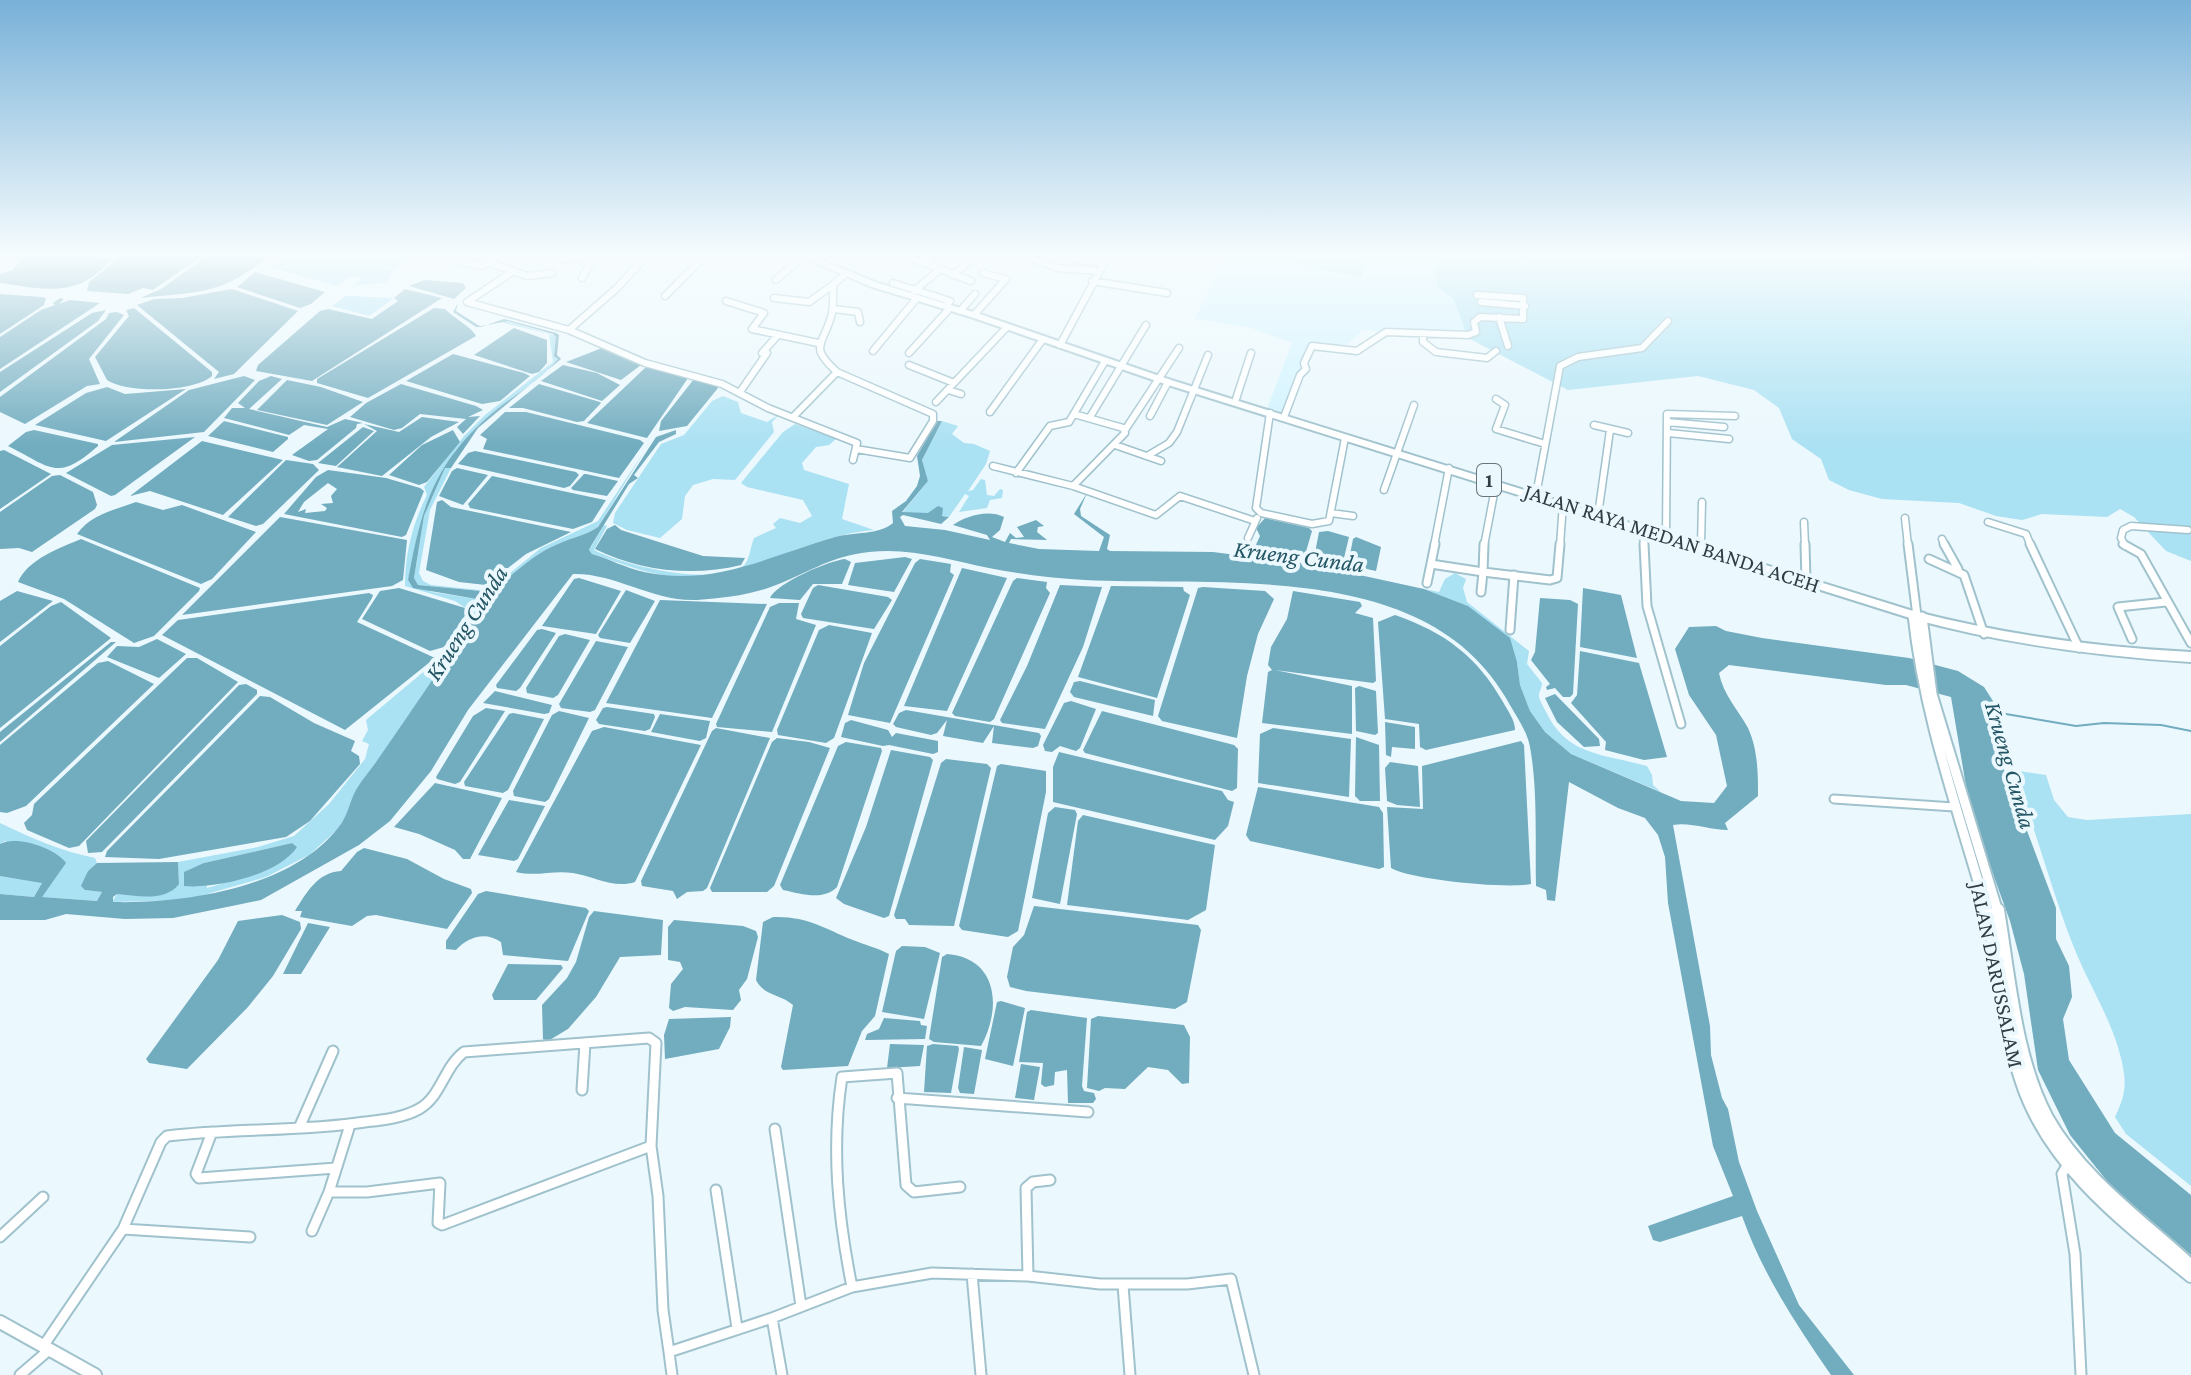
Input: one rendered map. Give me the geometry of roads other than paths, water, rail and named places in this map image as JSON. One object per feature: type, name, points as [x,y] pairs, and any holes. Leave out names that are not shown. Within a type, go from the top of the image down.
[{"type":"highway","name":"JALAN RAYA MEDAN BANDA ACEH","points":[[983,318],[1194,390],[1917,616],[1984,634],[2079,650],[2191,657]]},
{"type":"street","points":[[526,318],[569,330],[645,363],[696,376],[740,392],[768,408],[857,443],[853,460]]},
{"type":"street","points":[[569,330],[583,318]]},
{"type":"street","points":[[760,318],[751,328],[818,343]]},
{"type":"street","points":[[830,318],[818,343],[821,357],[837,372],[933,414],[933,421],[914,456],[905,458],[856,449]]},
{"type":"street","points":[[873,351],[897,318]]},
{"type":"street","points":[[909,353],[942,318]]},
{"type":"street","points":[[1060,345],[1073,318]]},
{"type":"street","points":[[1284,417],[1300,375],[1306,369],[1304,363],[1312,346],[1357,351],[1386,332],[1468,335],[1476,332],[1477,318]]},
{"type":"street","points":[[1499,318],[1508,346]]},
{"type":"street","points":[[1536,495],[1555,378],[1563,363],[1590,355],[1637,350],[1668,321]]},
{"type":"street","points":[[1090,417],[1146,325]]},
{"type":"street","points":[[936,402],[1007,327]]},
{"type":"street","points":[[1423,333],[1423,342],[1436,352],[1487,358],[1496,351]]},
{"type":"street","points":[[740,392],[767,353],[762,353],[778,335]]},
{"type":"street","points":[[990,412],[1043,339]]},
{"type":"street","points":[[1150,416],[1179,348]]},
{"type":"street","points":[[1235,402],[1251,353]]},
{"type":"street","points":[[1147,456],[1173,438],[1208,355]]},
{"type":"street","points":[[1016,473],[1050,426],[1066,424],[1074,414],[1105,361]]},
{"type":"street","points":[[909,365],[954,383]]},
{"type":"street","points":[[793,417],[837,372]]},
{"type":"street","points":[[1073,486],[1115,445],[1163,380]]},
{"type":"street","points":[[948,390],[961,394]]},
{"type":"street","points":[[1496,399],[1505,405],[1496,429],[1545,444]]},
{"type":"street","points":[[1384,490],[1414,405]]},
{"type":"street","points":[[1270,413],[1256,508],[1261,513],[1312,524],[1329,521],[1345,438]]},
{"type":"street","points":[[1074,414],[1125,430]]},
{"type":"street","points":[[1666,536],[1667,414],[1735,416]]},
{"type":"street","points":[[1667,422],[1724,427]]},
{"type":"street","points":[[1594,425],[1628,433]]},
{"type":"street","points":[[1598,515],[1610,430]]},
{"type":"street","points":[[1668,433],[1729,439]]},
{"type":"street","points":[[1115,445],[1161,461]]},
{"type":"street","points":[[993,466],[1073,486],[1156,515],[1164,513],[1180,496],[1255,521]]},
{"type":"street","points":[[1427,583],[1449,468]]},
{"type":"street","points":[[1481,592],[1484,543],[1496,483]]},
{"type":"street","points":[[1701,548],[1702,502]]},
{"type":"street","points":[[1431,564],[1550,580],[1559,575],[1563,503]]},
{"type":"street","points":[[1248,538],[1261,513]]},
{"type":"street","points":[[1331,513],[1353,516]]},
{"type":"street","points":[[1905,518],[1917,616]]},
{"type":"street","points":[[1804,522],[1806,581]]},
{"type":"street","points":[[1988,522],[2026,534],[2079,650]]},
{"type":"street","points":[[2188,530],[2170,531],[2138,524],[2128,526],[2122,534],[2124,545],[2141,554],[2191,643]]},
{"type":"street","points":[[1643,529],[1647,606],[1681,724]]},
{"type":"street","points":[[1942,539],[1958,570],[1967,580],[1984,634]]},
{"type":"street","points":[[1929,559],[1958,570]]},
{"type":"street","points":[[1510,630],[1514,575]]},
{"type":"street","points":[[2132,639],[2118,607],[2166,602]]},
{"type":"street","name":"JALAN DARUSSALAM","points":[[1917,616],[1915,653],[1997,907],[2025,1063],[2047,1118],[2072,1162],[2191,1266]]},
{"type":"street","name":"JALAN DARUSSALAM","points":[[1917,616],[1927,656],[1927,692],[1954,807],[1991,927],[2017,1071],[2036,1117],[2072,1162],[2145,1238],[2191,1276]]},
{"type":"street","points":[[1834,799],[1954,807]]},
{"type":"street","points":[[20,1375],[47,1347],[123,1229],[162,1139],[169,1135],[350,1125],[405,1115],[423,1107],[432,1098],[452,1058],[464,1052],[654,1039],[651,1146],[658,1196],[663,1310],[672,1375]]},
{"type":"street","points":[[582,1090],[585,1043]]},
{"type":"street","points":[[299,1128],[333,1051]]},
{"type":"street","points":[[852,1287],[840,1220],[835,1136],[842,1077],[897,1073],[905,1179],[909,1190],[960,1187]]},
{"type":"street","points":[[897,1098],[1088,1112]]},
{"type":"street","points":[[312,1231],[329,1192],[350,1125]]},
{"type":"street","points":[[775,1129],[801,1306]]},
{"type":"street","points":[[212,1132],[196,1174],[199,1178],[336,1168]]},
{"type":"street","points":[[329,1192],[367,1192],[440,1183],[438,1223],[442,1225],[651,1146]]},
{"type":"street","points":[[2072,1162],[2062,1174],[2075,1254],[2081,1375]]},
{"type":"street","points":[[1028,1276],[1026,1188],[1033,1182],[1050,1180]]},
{"type":"street","points":[[716,1190],[737,1328]]},
{"type":"street","points":[[0,1237],[43,1197]]},
{"type":"street","points":[[123,1229],[250,1237]]},
{"type":"street","points":[[669,1352],[772,1318],[852,1287],[932,1273],[1028,1276],[1123,1285],[1187,1284],[1231,1279],[1254,1375]]},
{"type":"street","points":[[972,1274],[981,1375]]},
{"type":"street","points":[[1123,1285],[1130,1375]]},
{"type":"street","points":[[772,1318],[782,1375]]},
{"type":"street","points":[[0,1322],[95,1375]]},
{"type":"waterway","name":"Krueng Cunda","points":[[1994,712],[2076,726],[2104,723],[2161,725],[2191,731]]}]
